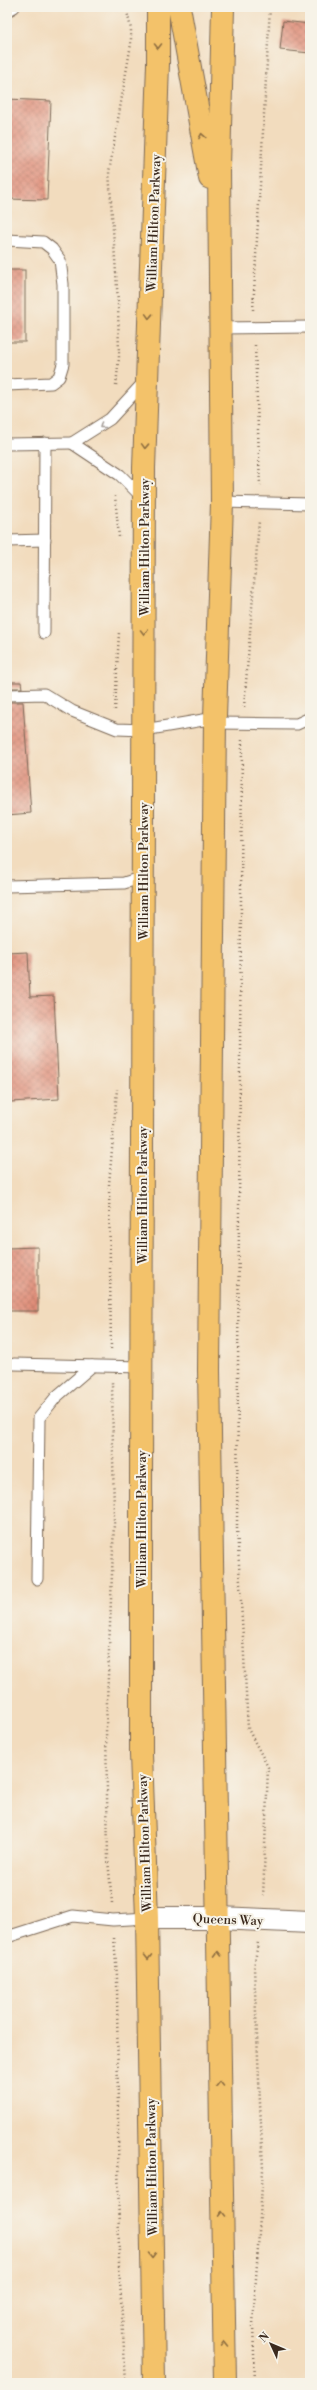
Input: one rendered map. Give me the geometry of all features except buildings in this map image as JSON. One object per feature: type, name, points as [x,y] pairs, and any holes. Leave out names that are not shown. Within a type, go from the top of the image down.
[{"type":"highway","name":"William Hilton Parkway","points":[[154,2383],[147,1918],[141,1754],[144,499],[158,64],[158,7]]},
{"type":"highway","points":[[179,7],[222,244]]},
{"type":"highway","points":[[223,7],[219,168],[222,244],[222,502],[215,721],[209,1370],[225,2383]]},
{"type":"street","name":"Queens Way","points":[[147,1918],[218,1918],[310,1922]]},
{"type":"lane","points":[[7,10],[14,7]]},
{"type":"lane","points":[[7,240],[43,242],[52,249],[60,260],[63,284],[62,364],[59,377],[51,383],[7,385]]},
{"type":"lane","points":[[222,328],[310,327]]},
{"type":"lane","points":[[7,444],[72,443],[102,426],[120,410],[147,377]]},
{"type":"lane","points":[[44,633],[45,443]]},
{"type":"lane","points":[[72,443],[120,475],[144,499]]},
{"type":"lane","points":[[222,502],[310,504]]},
{"type":"lane","points":[[7,541],[45,540]]},
{"type":"lane","points":[[7,695],[44,694],[72,711],[117,729],[144,730],[215,721],[243,724],[297,724],[310,718]]},
{"type":"lane","points":[[7,886],[124,883],[143,877]]},
{"type":"lane","points":[[14,1364],[142,1367]]},
{"type":"lane","points":[[37,1579],[39,1418],[56,1397],[92,1366]]},
{"type":"lane","points":[[7,1937],[73,1916],[113,1920],[147,1918]]},
{"type":"path","points":[[120,410],[112,396],[116,387],[119,358],[118,290],[109,172],[132,44],[131,29],[126,7]]},
{"type":"path","points":[[255,2383],[253,2325],[263,2170],[254,1968],[262,1920],[268,1767],[248,1729],[237,1528],[243,724],[261,503],[253,302],[270,7]]},
{"type":"path","points":[[120,475],[116,486],[115,500],[120,545]]},
{"type":"path","points":[[117,729],[115,705],[119,626]]},
{"type":"path","points":[[118,1082],[109,1185],[111,1366],[114,1419],[114,1523],[106,1727],[108,1860],[117,1975],[119,2265],[126,2383]]}]
